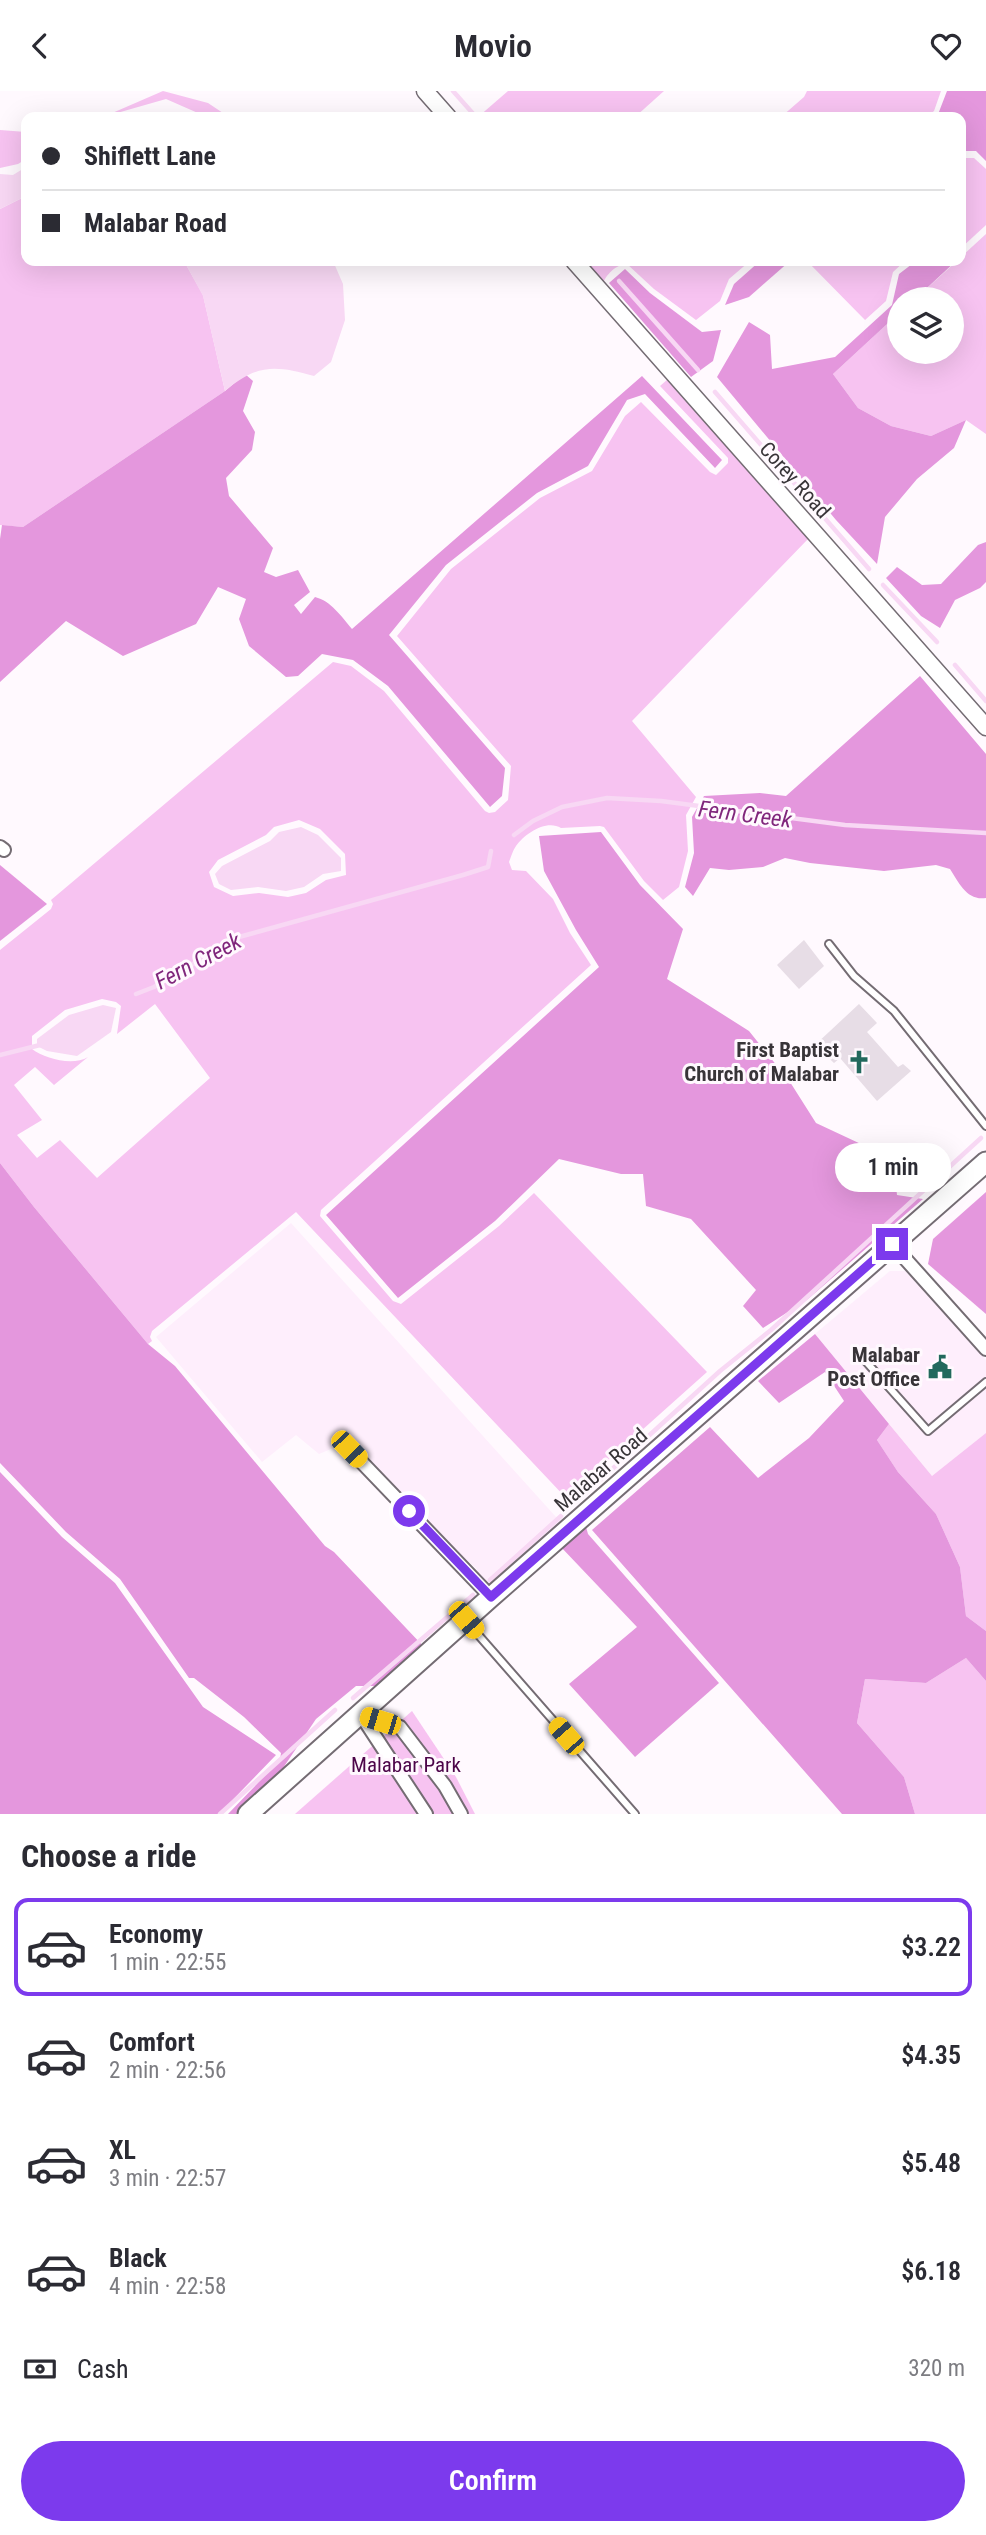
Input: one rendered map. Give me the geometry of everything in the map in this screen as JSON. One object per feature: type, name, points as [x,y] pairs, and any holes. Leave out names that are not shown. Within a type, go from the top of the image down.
[{"type":"main road","name":"Malabar Road","points":[[248,1814],[986,1162]]},
{"type":"street","points":[[425,91],[444,112]]},
{"type":"street","name":"Corey Road","points":[[578,266],[986,727]]},
{"type":"street","points":[[892,1244],[986,1349]]},
{"type":"street","points":[[349,1449],[491,1597]]},
{"type":"street","points":[[361,1715],[426,1814]]},
{"type":"street","points":[[361,1715],[400,1727],[445,1786],[461,1814]]},
{"type":"lane","points":[[829,944],[854,976],[894,1011],[986,1126]]},
{"type":"lane","points":[[861,1356],[928,1431],[986,1382]]},
{"type":"lane","points":[[466,1620],[635,1814]]},
{"type":"shaded area","points":[[947,91],[986,91],[986,161],[976,151],[966,151],[966,112],[939,112]]},
{"type":"shaded area","points":[[21,170],[21,198],[0,209],[0,174],[13,175]]},
{"type":"shaded area","points":[[187,266],[335,266],[343,284],[345,320],[331,362],[314,376],[277,369],[257,371],[225,391],[203,296]]},
{"type":"shaded area","points":[[754,266],[784,266],[749,297],[725,305],[734,284]]},
{"type":"shaded area","points":[[909,266],[951,266],[928,287],[896,287],[899,274]]},
{"type":"shaded area","points":[[625,269],[650,293],[702,332],[721,330],[713,361],[691,377],[609,283]]},
{"type":"shaded area","points":[[887,310],[887,324],[833,374],[858,408],[891,426],[931,436],[966,420],[954,448],[917,479],[885,517],[877,564],[836,520],[717,377],[749,322],[770,335],[772,369],[835,357]]},
{"type":"shaded area","points":[[245,374],[253,381],[243,411],[255,432],[252,450],[226,478],[229,496],[273,548],[264,572],[276,577],[298,570],[310,592],[294,605],[301,614],[315,597],[331,605],[352,629],[642,376],[722,460],[715,468],[645,394],[627,400],[588,466],[537,493],[446,565],[389,635],[505,768],[502,796],[490,807],[388,686],[353,660],[322,654],[298,676],[286,677],[249,646],[239,619],[246,599],[218,587],[196,624],[123,656],[66,621],[0,682],[2,525],[23,527],[225,391]]},
{"type":"shaded area","points":[[986,542],[986,582],[980,588],[955,600],[940,628],[921,616],[886,578],[897,567],[922,585],[941,584],[978,545]]},
{"type":"shaded area","points":[[920,676],[986,754],[986,898],[969,894],[950,869],[936,865],[884,871],[785,858],[763,867],[729,870],[710,868],[693,896],[685,887],[694,853],[692,817],[704,796],[760,793],[786,796]]},
{"type":"shaded area","points":[[301,827],[318,835],[341,858],[341,871],[323,874],[304,887],[286,891],[258,887],[231,890],[219,884],[215,874],[222,866],[270,841],[279,832]]},
{"type":"shaded area","points":[[601,832],[640,885],[683,929],[667,979],[749,1031],[790,1082],[816,1123],[893,1159],[897,1195],[923,1199],[808,1299],[763,1328],[743,1306],[756,1290],[691,1219],[646,1206],[643,1174],[621,1174],[559,1159],[495,1221],[398,1298],[326,1215],[599,967],[544,871],[539,836]]},
{"type":"shaded area","points":[[0,865],[47,904],[0,941]]},
{"type":"shaded area","points":[[103,1005],[116,1008],[111,1032],[77,1056],[47,1051],[37,1046],[37,1039],[69,1015]]},
{"type":"shaded area","points":[[0,1163],[148,1344],[175,1366],[325,1546],[334,1552],[424,1647],[381,1686],[356,1686],[316,1719],[283,1768],[284,1772],[236,1814],[228,1814],[280,1760],[281,1753],[244,1717],[194,1678],[189,1678],[120,1579],[66,1532],[0,1463]]},
{"type":"shaded area","points":[[986,1192],[986,1314],[928,1264],[933,1239]]},
{"type":"shaded area","points":[[291,1223],[556,1517],[567,1524],[491,1587],[481,1578],[476,1568],[442,1539],[362,1457],[358,1446],[347,1437],[338,1446],[319,1454],[296,1435],[262,1462],[156,1337]]},
{"type":"shaded area","points":[[890,1271],[905,1271],[986,1360],[986,1433],[932,1476],[815,1334]]},
{"type":"shaded area","points":[[815,1334],[889,1424],[877,1440],[898,1472],[936,1514],[960,1567],[966,1616],[986,1631],[986,1681],[966,1658],[926,1683],[865,1679],[857,1723],[904,1777],[915,1814],[842,1814],[592,1530],[710,1427],[758,1478],[809,1438],[844,1401],[825,1372],[779,1403],[758,1381]]},
{"type":"shaded area","points":[[0,1472],[62,1537],[115,1583],[203,1707],[276,1755],[219,1814],[0,1814]]},
{"type":"shaded area","points":[[597,1517],[586,1527],[588,1534],[719,1683],[635,1757],[569,1684],[637,1627],[560,1546]]},
{"type":"green space","points":[[163,91],[208,103],[222,112],[196,112],[166,99],[115,112]]},
{"type":"green space","points":[[508,91],[664,91],[641,112],[484,112]]},
{"type":"green space","points":[[807,91],[941,91],[933,112],[787,112]]},
{"type":"green space","points":[[0,130],[21,132],[21,162],[0,168]]},
{"type":"green space","points":[[966,158],[974,158],[986,169],[986,225],[966,243]]},
{"type":"green space","points":[[21,198],[21,266],[187,266],[203,295],[225,391],[23,527],[0,525],[0,209]]},
{"type":"green space","points":[[986,234],[986,434],[966,420],[931,436],[891,426],[858,408],[833,374],[887,324],[887,364],[964,364],[964,287],[928,287],[951,266],[966,266],[966,252]]},
{"type":"green space","points":[[587,266],[618,266],[606,277],[603,284]]},
{"type":"green space","points":[[629,266],[744,266],[729,279],[720,301],[696,320],[654,289]]},
{"type":"green space","points":[[812,266],[900,266],[893,272],[889,287],[887,287],[886,301],[865,320]]},
{"type":"green space","points":[[668,379],[809,538],[632,721],[696,797],[686,815],[688,851],[679,887],[663,900],[644,881],[604,827],[561,828],[549,825],[525,836],[512,854],[509,862],[512,870],[526,871],[553,899],[570,933],[591,965],[321,1210],[320,1216],[393,1301],[401,1304],[499,1226],[534,1193],[707,1372],[566,1498],[296,1212],[152,1331],[152,1341],[148,1344],[0,1163],[0,950],[51,909],[51,900],[333,662],[351,666],[384,691],[485,811],[495,812],[508,800],[511,766],[397,636],[451,569],[540,498],[592,471],[625,416],[641,402],[716,475],[728,463],[728,458],[660,386]],"holes":[[[299,820],[320,829],[345,854],[346,875],[326,880],[306,893],[288,897],[259,893],[233,896],[214,887],[209,872],[218,860],[266,835],[274,827]],[[102,999],[121,1006],[117,1034],[155,1004],[210,1078],[97,1178],[60,1140],[37,1158],[17,1135],[42,1120],[14,1085],[35,1067],[54,1085],[88,1057],[67,1061],[44,1056],[32,1049],[32,1036],[65,1010]]]},
{"type":"green space","points":[[889,1424],[932,1476],[986,1433],[986,1631],[966,1616],[960,1567],[936,1514],[898,1472],[877,1440]]},
{"type":"green space","points":[[966,1658],[986,1681],[986,1814],[915,1814],[904,1777],[857,1723],[865,1679],[926,1683]]},
{"type":"green space","name":"Malabar Park","points":[[412,1711],[456,1777],[475,1814],[295,1814]]},
{"type":"building","points":[[804,940],[824,966],[799,989],[777,965]]},
{"type":"building","points":[[859,1004],[877,1023],[867,1032],[898,1067],[903,1064],[911,1071],[877,1101],[840,1058],[834,1063],[815,1045]]},
{"type":"waterway","points":[[453,91],[472,112]]},
{"type":"waterway","points":[[619,281],[698,370]]},
{"type":"waterway","points":[[715,392],[869,569]]},
{"type":"waterway","points":[[883,585],[937,642]]},
{"type":"waterway","points":[[955,665],[986,701]]},
{"type":"waterway","name":"Fern Creek","points":[[514,835],[533,821],[562,807],[607,798],[661,801],[845,825],[986,833]]},
{"type":"waterway","name":"Fern Creek","points":[[136,994],[154,987],[239,937],[488,867],[491,851]]},
{"type":"waterway","name":"Fern Creek","points":[[0,1055],[40,1045]]},
{"type":"waterway","points":[[577,1501],[720,1371],[771,1330],[981,1138]]},
{"type":"waterway","points":[[490,1580],[561,1516]]},
{"type":"waterway","points":[[353,1698],[473,1595]]},
{"type":"waterway","points":[[220,1814],[335,1710]]},
{"type":"place","name":"First Baptist Church of Malabar","points":[[859,1062]]},
{"type":"place","name":"Malabar Post Office","points":[[940,1367]]},
{"type":"route","points":[[409,1511],[491,1597],[892,1244]]}]
